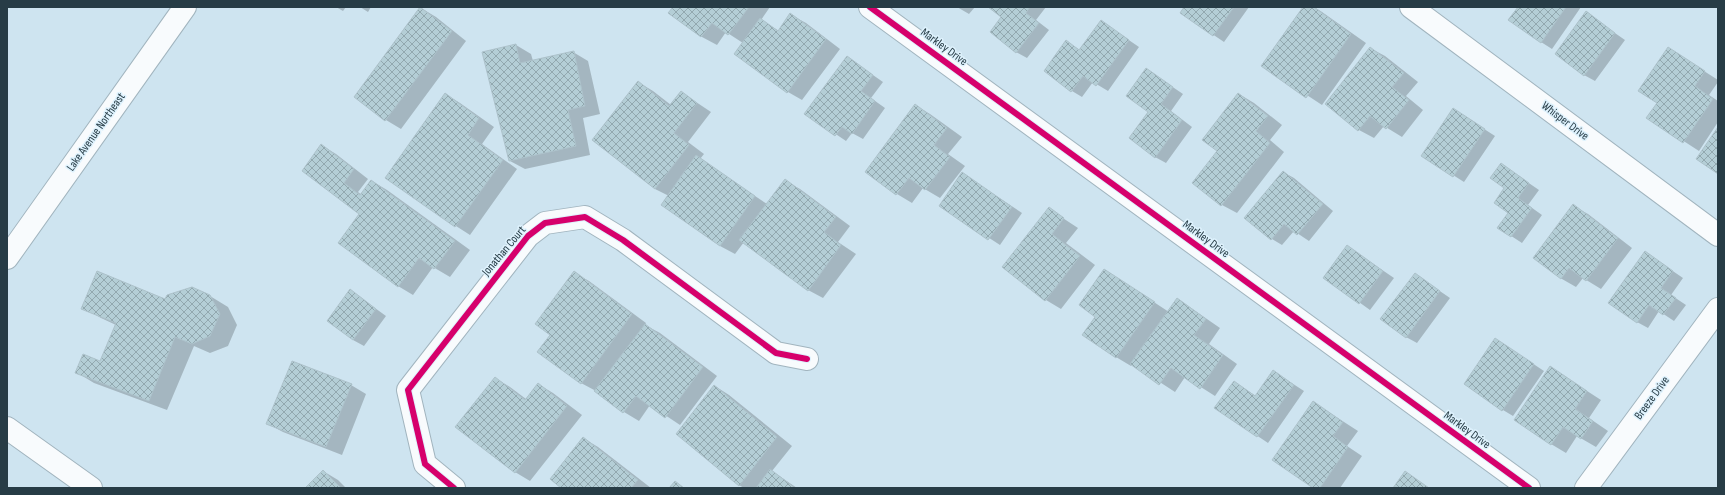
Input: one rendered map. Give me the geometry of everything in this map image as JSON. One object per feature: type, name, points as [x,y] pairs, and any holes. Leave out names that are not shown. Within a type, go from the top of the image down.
[{"type":"street","name":"Lake Avenue Northeast","points":[[7,258],[185,7]]},
{"type":"street","name":"Markley Drive","points":[[870,7],[1528,488]]},
{"type":"street","name":"Whisper Drive","points":[[1411,7],[1718,235]]},
{"type":"street","name":"Jonathan Court","points":[[454,488],[425,464],[408,390],[528,236],[545,223],[585,217],[623,240],[776,353],[807,359]]},
{"type":"street","name":"Breeze Drive","points":[[1586,488],[1718,309]]},
{"type":"street","points":[[7,428],[91,488]]},
{"type":"building","points":[[420,7],[452,31],[385,121],[354,97]]},
{"type":"building","points":[[673,7],[749,7],[728,35],[712,23],[701,37],[668,13]]},
{"type":"building","points":[[988,7],[1030,7],[1026,13],[1039,23],[1016,53],[990,32],[1001,17]]},
{"type":"building","points":[[1184,7],[1234,7],[1213,36],[1180,13]]},
{"type":"building","points":[[1303,7],[1314,7],[1351,34],[1306,98],[1261,66]]},
{"type":"building","points":[[1518,7],[1566,7],[1541,43],[1508,20]]},
{"type":"building","points":[[1586,11],[1615,33],[1584,76],[1555,54]]},
{"type":"building","points":[[790,13],[826,39],[787,93],[734,54],[760,18],[778,31]]},
{"type":"building","points":[[1101,20],[1129,40],[1096,86],[1083,76],[1071,92],[1044,71],[1066,40],[1079,50]]},
{"type":"building","points":[[516,44],[520,63],[574,51],[585,106],[568,110],[576,146],[509,161],[482,52]]},
{"type":"building","points":[[1370,47],[1404,73],[1392,87],[1409,100],[1386,129],[1370,116],[1358,131],[1325,104]]},
{"type":"building","points":[[1668,47],[1705,71],[1695,86],[1713,99],[1683,143],[1646,118],[1657,103],[1638,91]]},
{"type":"building","points":[[847,56],[873,75],[861,91],[875,101],[852,134],[842,127],[835,136],[804,114]]},
{"type":"building","points":[[1146,68],[1173,87],[1161,104],[1182,120],[1155,158],[1129,138],[1148,112],[1126,96]]},
{"type":"building","points":[[638,81],[669,106],[681,91],[697,103],[674,133],[689,145],[655,189],[592,140]]},
{"type":"building","points":[[445,93],[479,118],[468,135],[503,160],[455,227],[385,178]]},
{"type":"building","points":[[1238,93],[1268,116],[1256,131],[1270,143],[1221,206],[1192,183],[1217,151],[1202,140]]},
{"type":"building","points":[[915,104],[947,128],[934,145],[950,157],[925,190],[909,178],[896,195],[865,172]]},
{"type":"building","points":[[1453,108],[1485,129],[1453,177],[1421,156]]},
{"type":"building","points":[[1718,127],[1718,174],[1696,159]]},
{"type":"building","points":[[321,144],[354,169],[344,183],[360,195],[371,180],[455,241],[434,269],[419,258],[398,287],[338,243],[359,214],[302,171]]},
{"type":"building","points":[[696,155],[755,196],[720,246],[661,205]]},
{"type":"building","points":[[1501,163],[1529,183],[1518,198],[1532,208],[1511,237],[1497,228],[1508,213],[1494,203],[1504,188],[1490,178]]},
{"type":"building","points":[[1283,171],[1323,204],[1297,235],[1284,224],[1271,240],[1244,218]]},
{"type":"building","points":[[962,172],[1012,207],[988,240],[939,206]]},
{"type":"building","points":[[785,179],[836,217],[824,232],[841,245],[808,291],[739,240]]},
{"type":"building","points":[[1573,204],[1618,238],[1586,281],[1569,268],[1561,279],[1533,258]]},
{"type":"building","points":[[1049,207],[1064,218],[1052,234],[1080,256],[1045,301],[1002,267]]},
{"type":"building","points":[[1347,245],[1383,271],[1359,304],[1323,278]]},
{"type":"building","points":[[1645,251],[1673,271],[1661,288],[1676,298],[1663,315],[1649,305],[1637,323],[1608,303]]},
{"type":"building","points":[[1104,269],[1155,302],[1116,358],[1082,335],[1095,317],[1079,305]]},
{"type":"building","points":[[97,271],[165,299],[167,295],[192,287],[210,295],[220,314],[210,336],[192,344],[175,337],[149,401],[75,373],[83,354],[100,361],[116,323],[81,309]]},
{"type":"building","points":[[574,271],[632,314],[581,384],[537,352],[550,335],[535,324]]},
{"type":"building","points":[[1415,273],[1440,291],[1406,338],[1380,319]]},
{"type":"building","points":[[350,289],[376,309],[353,340],[327,321]]},
{"type":"building","points":[[1177,298],[1206,319],[1194,335],[1223,355],[1200,389],[1171,368],[1159,385],[1130,364]]},
{"type":"building","points":[[645,324],[703,367],[665,418],[636,396],[623,413],[594,391]]},
{"type":"building","points":[[1495,338],[1534,364],[1502,411],[1464,384]]},
{"type":"building","points":[[292,361],[352,384],[326,447],[266,424]]},
{"type":"building","points":[[1550,366],[1587,391],[1575,409],[1593,421],[1581,439],[1563,427],[1551,445],[1514,420]]},
{"type":"building","points":[[1273,370],[1294,385],[1257,437],[1214,408],[1234,381],[1255,396]]},
{"type":"building","points":[[495,377],[525,400],[538,383],[567,406],[515,473],[455,427]]},
{"type":"building","points":[[714,385],[777,437],[739,486],[676,434]]},
{"type":"building","points":[[1313,401],[1343,422],[1333,436],[1348,447],[1320,488],[1313,488],[1272,460]]},
{"type":"building","points":[[583,437],[638,480],[631,488],[561,488],[550,479]]},
{"type":"building","points":[[770,469],[795,488],[756,488]]},
{"type":"building","points":[[323,470],[341,488],[305,488]]},
{"type":"building","points":[[1405,471],[1429,488],[1393,488]]},
{"type":"building","points":[[675,481],[684,488],[669,488]]},
{"type":"cycle path","points":[[870,7],[1529,488]]},
{"type":"cycle path","points":[[454,488],[425,464],[408,390],[528,236],[545,223],[585,217],[623,240],[776,353],[807,359]]}]
